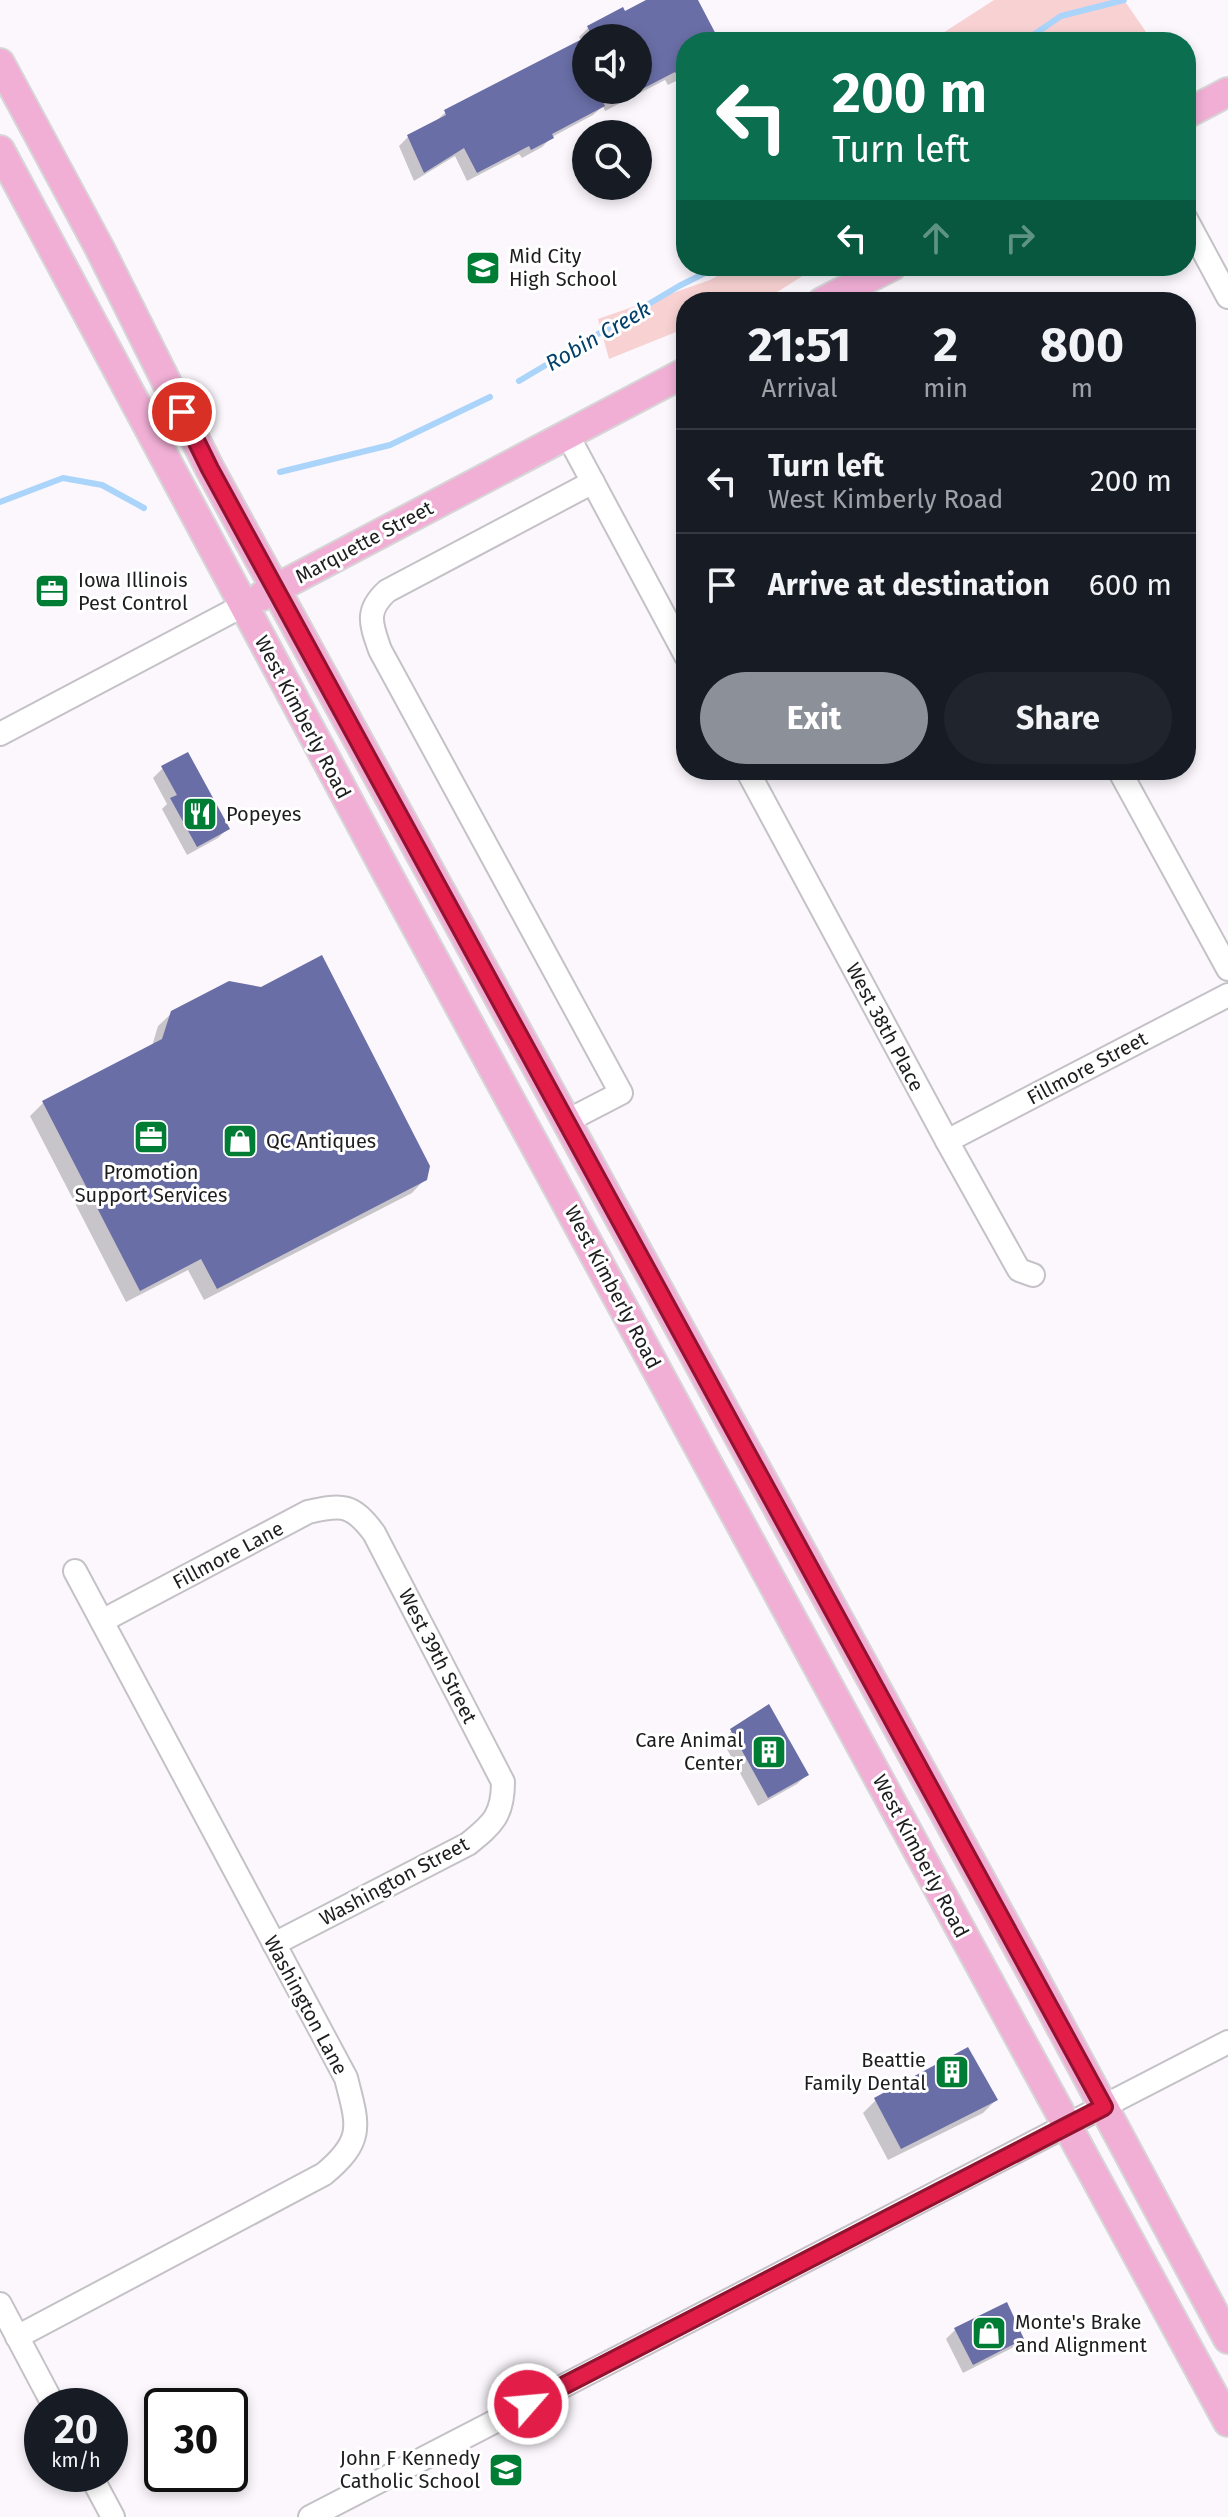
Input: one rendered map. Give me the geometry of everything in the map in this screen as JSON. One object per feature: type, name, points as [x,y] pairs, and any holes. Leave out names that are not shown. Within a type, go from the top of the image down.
[{"type":"main road","name":"West Kimberly Road","points":[[2,68],[100,249],[210,469],[1228,2339]]},
{"type":"main road","points":[[1196,109],[1228,92]]},
{"type":"main road","name":"West Kimberly Road","points":[[0,150],[1228,2422]]},
{"type":"main road","points":[[860,292],[880,276]]},
{"type":"main road","name":"Marquette Street","points":[[244,605],[676,377]]},
{"type":"street","points":[[1196,238],[1228,297]]},
{"type":"street","points":[[567,434],[676,637]]},
{"type":"street","points":[[567,1121],[621,1093],[380,650],[372,628],[371,614],[376,601],[387,591],[593,482]]},
{"type":"street","name":"Marquette Street","points":[[0,734],[244,605]]},
{"type":"street","name":"West 38th Place","points":[[752,780],[1019,1270],[1033,1275]]},
{"type":"street","points":[[1124,780],[1228,969]]},
{"type":"street","name":"Fillmore Street","points":[[947,1141],[1228,995]]},
{"type":"street","name":"Fillmore Lane","points":[[102,1621],[308,1512],[336,1506],[359,1512]]},
{"type":"street","name":"West 39th Street","points":[[359,1512],[374,1533],[503,1782],[503,1805]]},
{"type":"street","name":"Washington Lane","points":[[17,2337],[324,2174],[345,2156],[358,2125],[346,2078],[75,1571]]},
{"type":"street","name":"Washington Street","points":[[274,1944],[468,1844],[487,1829],[503,1805]]},
{"type":"street","points":[[310,2517],[1228,2042]]},
{"type":"street","points":[[0,2304],[44,2388]]},
{"type":"street","points":[[100,2492],[113,2517]]},
{"type":"shaded area","points":[[994,0],[1124,0],[1146,32],[944,32]]},
{"type":"shaded area","points":[[717,276],[802,276],[777,292],[676,292],[676,332],[609,359],[598,319]]},
{"type":"building","points":[[646,0],[698,0],[715,32],[676,32],[676,74],[652,84],[652,24],[591,24],[623,7],[625,11]]},
{"type":"building","points":[[572,44],[572,104],[605,106],[578,120],[572,120],[572,123],[552,134],[554,138],[531,150],[529,146],[477,173],[464,148],[424,173],[407,135],[446,115],[444,110]]},
{"type":"building","name":"Popeyes","points":[[188,752],[230,829],[197,847],[170,798],[177,795],[161,766]]},
{"type":"building","points":[[322,955],[430,1166],[427,1180],[217,1289],[201,1259],[140,1291],[42,1101],[162,1039],[171,1011],[229,981],[261,987]]},
{"type":"building","name":"Care Animal Center","points":[[769,1704],[809,1775],[768,1798],[730,1729]]},
{"type":"building","name":"Beattie Family Dental","points":[[968,2047],[998,2100],[901,2149],[874,2098]]},
{"type":"building","name":"Monte's Brake and Alignment","points":[[1007,2302],[1024,2339],[973,2365],[954,2328]]},
{"type":"waterway","name":"Robin Creek","points":[[1038,32],[1061,16],[1124,0]]},
{"type":"waterway","name":"Robin Creek","points":[[519,381],[699,276]]},
{"type":"waterway","name":"Robin Creek","points":[[280,472],[390,445],[490,397]]},
{"type":"waterway","name":"Robin Creek","points":[[0,502],[63,478],[102,485],[144,508]]},
{"type":"place","name":"Mid City High School","points":[[483,268]]},
{"type":"place","name":"Iowa Illinois Pest Control","points":[[52,591]]},
{"type":"place","name":"Popeyes","points":[[200,814]]},
{"type":"place","name":"Promotion Support Services","points":[[151,1137]]},
{"type":"place","name":"QC Antiques","points":[[240,1141]]},
{"type":"place","name":"Care Animal Center","points":[[769,1752]]},
{"type":"place","name":"Beattie Family Dental","points":[[952,2072]]},
{"type":"place","name":"Monte's Brake and Alignment","points":[[989,2333]]},
{"type":"place","name":"John F Kennedy Catholic School","points":[[506,2470]]},
{"type":"route","points":[[182,412],[210,469],[1104,2107],[528,2404]]}]
